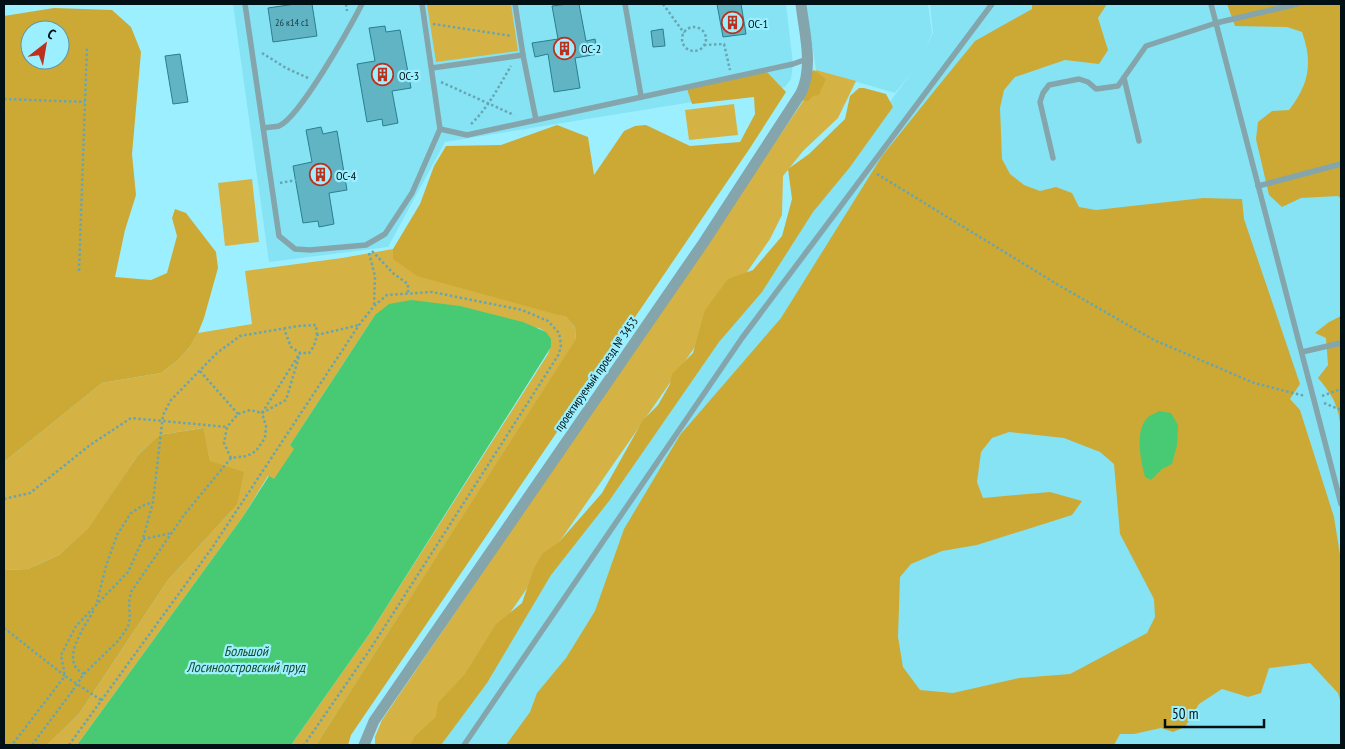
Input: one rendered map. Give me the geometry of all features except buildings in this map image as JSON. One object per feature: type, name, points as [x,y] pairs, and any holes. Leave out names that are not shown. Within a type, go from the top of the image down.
[{"type":"street","name":"проектируемый проезд № 3453","points":[[364,745],[374,721],[698,250],[801,93],[804,86],[807,59],[801,4]]},
{"type":"lane","points":[[245,4],[279,236],[295,249],[310,250],[366,245],[386,234],[412,193],[440,129],[422,4]]},
{"type":"lane","points":[[264,128],[280,126],[294,113],[350,28],[362,4]]},
{"type":"lane","points":[[515,4],[520,37],[520,55],[536,120]]},
{"type":"lane","points":[[625,4],[641,96]]},
{"type":"lane","points":[[464,745],[742,338],[992,4]]},
{"type":"lane","points":[[1211,4],[1341,504]]},
{"type":"lane","points":[[1053,158],[1040,102],[1043,93],[1049,85],[1079,79],[1088,82],[1096,88],[1104,89],[1118,86],[1146,46],[1216,22],[1297,4]]},
{"type":"lane","points":[[432,68],[520,55]]},
{"type":"lane","points":[[440,129],[467,135],[792,64],[807,59]]},
{"type":"lane","points":[[1124,78],[1139,141]]},
{"type":"lane","points":[[1258,186],[1341,164]]},
{"type":"lane","points":[[1302,352],[1341,343]]},
{"type":"path","points":[[663,4],[684,33]]},
{"type":"path","points":[[424,22],[520,37]]},
{"type":"path","points":[[696,28],[702,31],[706,38],[704,45],[698,51],[690,51],[681,40],[688,29],[696,28]]},
{"type":"path","points":[[704,45],[724,44],[732,76]]},
{"type":"path","points":[[251,46],[286,68],[316,82]]},
{"type":"path","points":[[79,271],[87,47]]},
{"type":"path","points":[[461,133],[479,117],[520,55]]},
{"type":"path","points":[[433,78],[527,121]]},
{"type":"path","points":[[4,99],[85,102]]},
{"type":"path","points":[[869,169],[1060,286],[1154,340],[1254,382],[1314,398],[1341,410]]},
{"type":"path","points":[[273,185],[296,180]]},
{"type":"path","points":[[366,245],[394,274],[408,284],[408,294]]},
{"type":"path","points":[[366,245],[375,276],[374,306]]},
{"type":"path","points":[[69,745],[212,548],[359,325],[374,306],[387,295],[432,292],[522,310],[548,321],[559,333],[561,344],[559,354],[371,648],[304,745]]},
{"type":"path","points":[[317,335],[359,325]]},
{"type":"path","points":[[12,745],[65,676],[61,656],[76,626],[128,572],[143,539],[152,502],[163,415],[171,400],[217,353],[240,336],[284,329],[316,326],[317,335],[314,346],[309,353],[300,353],[291,347],[284,329]]},
{"type":"path","points":[[231,458],[224,443],[227,427],[238,414],[250,410],[262,413],[286,400],[300,353]]},
{"type":"path","points":[[32,745],[84,674],[118,641],[128,627],[130,618],[128,603],[131,592],[184,515],[231,458],[247,456],[256,451],[265,438],[266,426],[262,413],[300,353]]},
{"type":"path","points":[[200,371],[238,414]]},
{"type":"path","points":[[1314,398],[1341,389]]},
{"type":"path","points":[[4,499],[30,493],[90,445],[131,418],[227,427]]},
{"type":"path","points":[[84,674],[76,670],[72,661],[73,650],[96,605],[106,566],[117,535],[131,513],[152,502]]},
{"type":"path","points":[[143,539],[173,532]]},
{"type":"path","points":[[4,628],[65,676],[102,700]]},
{"type":"shaded area","points":[[233,4],[786,4],[793,64],[791,79],[785,87],[445,142],[388,247],[269,262]]},
{"type":"shaded area","points":[[427,4],[511,4],[518,51],[436,62]]},
{"type":"shaded area","points":[[806,4],[928,4],[932,33],[926,47],[933,33],[930,4],[1341,4],[1341,745],[428,745],[764,272],[912,72],[895,93],[816,70]]},
{"type":"shaded area","points":[[1032,4],[1107,4],[1098,18],[1108,50],[1099,64],[1065,60],[1015,77],[1004,90],[1000,108],[1002,159],[1010,174],[1024,185],[1040,191],[1056,187],[1072,193],[1079,207],[1096,210],[1203,198],[1242,199],[1244,219],[1300,384],[1290,399],[1300,410],[1334,517],[1341,561],[1341,703],[1338,693],[1310,663],[1269,668],[1261,693],[1248,697],[1222,689],[1199,704],[1185,727],[1173,732],[1161,728],[1134,734],[1120,734],[1114,745],[506,745],[530,712],[537,693],[566,658],[595,611],[624,529],[680,435],[781,318],[882,156],[975,41],[1032,9]],"holes":[[[1009,432],[1064,438],[1100,452],[1114,464],[1120,534],[1154,599],[1155,617],[1147,633],[1070,674],[1019,678],[953,693],[920,690],[903,667],[898,637],[900,577],[911,564],[942,551],[977,545],[1072,515],[1082,501],[1050,492],[983,498],[977,482],[981,452],[992,438]]]},
{"type":"shaded area","points":[[1227,4],[1341,4],[1341,199],[1338,196],[1301,198],[1282,207],[1269,195],[1256,139],[1258,122],[1272,111],[1289,110],[1296,100],[1305,82],[1307,73],[1308,63],[1305,43],[1302,32],[1287,27],[1235,26]]},
{"type":"shaded area","points":[[54,8],[112,10],[131,27],[141,52],[132,154],[136,195],[125,230],[115,277],[151,280],[167,273],[177,236],[172,218],[175,209],[186,213],[216,252],[218,268],[198,333],[189,348],[177,361],[161,373],[102,383],[4,462],[4,16]]},
{"type":"shaded area","points":[[814,70],[826,79],[819,95],[813,96],[808,101],[800,100],[811,72]]},
{"type":"shaded area","points":[[816,70],[856,81],[838,118],[803,151],[783,176],[782,215],[770,239],[418,745],[375,745],[375,737],[382,720],[810,91]]},
{"type":"shaded area","points":[[767,72],[786,92],[750,148],[351,735],[348,745],[316,745],[576,339],[575,327],[566,317],[417,276],[393,259],[393,249],[420,204],[434,166],[446,146],[501,145],[557,125],[588,137],[594,175],[624,131],[635,126],[646,125],[690,146],[740,142],[755,114],[754,97],[692,104],[687,89]]},
{"type":"shaded area","points":[[859,88],[886,94],[893,107],[850,167],[813,212],[762,292],[719,342],[609,501],[551,575],[487,683],[441,745],[410,745],[415,736],[436,717],[438,703],[465,674],[496,624],[522,603],[534,568],[543,553],[559,542],[602,493],[643,420],[658,405],[670,384],[672,374],[693,353],[705,310],[728,279],[753,270],[782,236],[792,199],[788,169],[809,154],[845,119],[850,96]]},
{"type":"shaded area","points":[[734,104],[738,135],[689,140],[685,110]]},
{"type":"shaded area","points":[[252,179],[259,242],[225,246],[218,183]]},
{"type":"shaded area","points":[[393,249],[393,259],[566,317],[575,327],[576,340],[316,745],[291,745],[370,633],[548,354],[550,339],[539,328],[375,315],[290,445],[295,448],[274,480],[268,476],[242,518],[77,745],[47,745],[79,714],[168,580],[237,505],[210,461],[202,428],[159,435],[138,455],[88,530],[59,555],[28,569],[4,570],[4,462],[102,383],[161,373],[177,361],[189,348],[198,333],[252,324],[245,271]]},
{"type":"shaded area","points":[[1341,316],[1341,437],[1340,419],[1336,405],[1318,378],[1328,365],[1326,338],[1315,333],[1329,322]]},
{"type":"shaded area","points":[[203,428],[210,461],[244,472],[237,505],[168,580],[79,714],[47,745],[4,745],[4,570],[28,569],[59,555],[88,529],[138,455],[159,435]]},
{"type":"water","name":"Большой Лосиноостровский пруд","points":[[411,300],[460,306],[523,322],[546,332],[551,339],[551,347],[370,633],[291,745],[77,745],[242,518],[269,476],[274,479],[294,449],[290,445],[375,315],[389,304]]},
{"type":"water","points":[[1159,411],[1171,413],[1178,425],[1177,445],[1172,464],[1162,469],[1151,480],[1145,477],[1140,454],[1140,437],[1141,430],[1148,417]]},
{"type":"place","name":"ОС-1","points":[[732,23]]},
{"type":"place","name":"ОС-2","points":[[565,48]]},
{"type":"place","name":"ОС-3","points":[[383,75]]},
{"type":"place","name":"ОС-4","points":[[320,175]]}]
